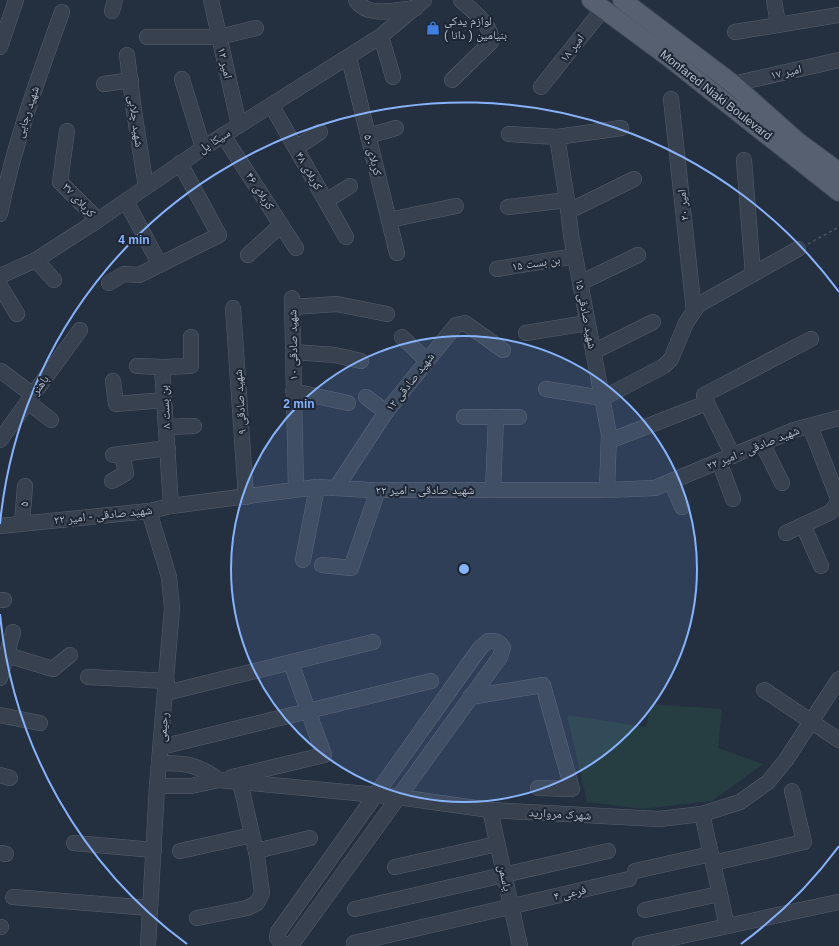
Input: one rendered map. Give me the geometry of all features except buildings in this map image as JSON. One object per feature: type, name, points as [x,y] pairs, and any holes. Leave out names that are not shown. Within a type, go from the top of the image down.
[{"type":"main road","name":"Monfared Niaki Boulevard","points":[[622,0],[678,40],[734,84],[797,140],[839,172]]},
{"type":"main road","name":"Monfared Niaki Boulevard","points":[[597,4],[667,56],[839,192]]},
{"type":"main road","points":[[667,56],[678,40]]},
{"type":"street","points":[[0,47],[4,26],[16,0]]},
{"type":"street","name":"امير ۱۲","points":[[211,0],[239,125]]},
{"type":"street","points":[[356,0],[366,9],[373,11],[420,4]]},
{"type":"street","points":[[452,80],[490,42],[492,36],[488,29],[461,0]]},
{"type":"street","points":[[774,0],[778,24]]},
{"type":"street","name":"سیکا پل","points":[[0,276],[36,260],[98,220],[202,148],[272,106],[381,36],[420,4]]},
{"type":"street","name":"امیر ۱۸","points":[[541,87],[597,4]]},
{"type":"street","name":"شهید رجایی","points":[[0,214],[9,170],[27,107],[62,12]]},
{"type":"street","points":[[735,32],[839,14]]},
{"type":"street","points":[[147,37],[219,37],[256,28]]},
{"type":"street","points":[[381,36],[393,77]]},
{"type":"street","name":"شهید چلابی","points":[[127,55],[146,187]]},
{"type":"street","name":"کربلای ۵۰","points":[[348,58],[398,253]]},
{"type":"street","name":"امیر ۱۷","points":[[734,84],[839,60]]},
{"type":"street","points":[[182,78],[202,148]]},
{"type":"street","points":[[104,84],[131,80]]},
{"type":"street","name":"امیر ۲۰","points":[[671,99],[694,311]]},
{"type":"street","name":"کربلای ۴۸","points":[[272,106],[346,237]]},
{"type":"street","points":[[368,136],[396,128]]},
{"type":"street","points":[[509,134],[557,137],[621,128]]},
{"type":"street","name":"کربلای ۳۷","points":[[67,131],[60,182],[98,220]]},
{"type":"street","points":[[296,148],[320,132]]},
{"type":"street","name":"کربلای ۴۶","points":[[223,135],[296,248]]},
{"type":"street","name":"شهید صادقی ۱۵","points":[[557,137],[575,256],[603,398],[609,441],[607,490]]},
{"type":"street","points":[[744,160],[753,274]]},
{"type":"street","points":[[109,283],[124,274],[139,275],[219,235],[180,163]]},
{"type":"street","points":[[508,207],[568,206],[634,179]]},
{"type":"street","points":[[326,201],[350,186]]},
{"type":"street","points":[[126,201],[160,265]]},
{"type":"street","points":[[389,220],[456,206]]},
{"type":"street","points":[[248,255],[281,225]]},
{"type":"street","points":[[546,389],[603,398],[664,366],[671,358],[686,323],[698,305],[798,249]]},
{"type":"street","points":[[580,283],[638,255]]},
{"type":"street","name":"بن بست ۱۵","points":[[497,268],[575,256]]},
{"type":"street","points":[[36,260],[54,280]]},
{"type":"street","points":[[0,286],[17,314]]},
{"type":"street","name":"شهید صادقی ۱۰","points":[[296,489],[292,302],[337,304],[387,314]]},
{"type":"street","name":"شهید صادقی ۹","points":[[233,308],[246,497]]},
{"type":"street","points":[[593,352],[653,322]]},
{"type":"street","name":"شهید صادقی ۱۲","points":[[336,488],[386,412],[426,360],[456,325],[465,323],[503,350]]},
{"type":"street","points":[[526,333],[587,323]]},
{"type":"street","name":"باهنر","points":[[0,440],[80,330]]},
{"type":"street","name":"بن بست ۸","points":[[172,506],[162,367],[191,366],[191,336]]},
{"type":"street","points":[[402,337],[426,360]]},
{"type":"street","points":[[733,456],[704,395],[811,339]]},
{"type":"street","points":[[293,352],[336,355],[361,361]]},
{"type":"street","points":[[137,366],[162,367]]},
{"type":"street","points":[[1,371],[51,420]]},
{"type":"street","points":[[112,381],[116,404],[164,400]]},
{"type":"street","points":[[294,391],[348,403]]},
{"type":"street","points":[[366,397],[386,412]]},
{"type":"street","points":[[609,441],[707,404]]},
{"type":"street","points":[[464,417],[519,417]]},
{"type":"street","points":[[493,490],[496,417]]},
{"type":"street","name":"شهید صادقی - امیر ۲۲","points":[[0,526],[149,511],[172,506],[317,487],[378,490],[607,490],[654,488],[794,430],[839,418]]},
{"type":"street","points":[[166,427],[194,426]]},
{"type":"street","points":[[786,533],[831,512],[839,501],[810,426]]},
{"type":"street","points":[[762,443],[782,483]]},
{"type":"street","points":[[112,481],[126,473],[117,455],[168,448]]},
{"type":"street","points":[[719,461],[733,499]]},
{"type":"street","points":[[671,481],[682,507]]},
{"type":"street","name":"۵","points":[[22,523],[25,486]]},
{"type":"street","points":[[303,560],[317,487]]},
{"type":"street","points":[[322,565],[351,568],[378,490]]},
{"type":"street","name":"رحیمی","points":[[148,946],[157,786],[172,608],[169,577],[149,511]]},
{"type":"street","points":[[803,525],[821,566]]},
{"type":"street","points":[[0,676],[13,632]]},
{"type":"street","points":[[488,641],[500,643],[503,648],[500,657],[470,698],[292,944],[285,945],[280,942],[276,937],[278,932],[480,648],[488,641]]},
{"type":"street","points":[[88,677],[166,687],[291,663],[373,642]]},
{"type":"street","points":[[7,654],[53,669],[70,655]]},
{"type":"street","points":[[159,763],[196,765],[208,771],[219,780],[324,755],[291,663]]},
{"type":"street","name":"شهرک مروارید","points":[[157,786],[191,786],[219,780],[398,796],[490,810],[659,819],[702,814],[740,802],[768,782],[786,760],[839,678]]},
{"type":"street","points":[[161,747],[431,681]]},
{"type":"street","points":[[470,698],[543,685],[572,789],[538,788]]},
{"type":"street","points":[[764,690],[839,740]]},
{"type":"street","points":[[0,715],[40,723]]},
{"type":"street","points":[[196,918],[247,908],[258,903],[262,893],[256,851],[240,782]]},
{"type":"street","name":"فرعی ۴","points":[[354,943],[511,906],[632,875],[804,842],[792,791]]},
{"type":"street","name":"یاسمن","points":[[490,810],[520,946]]},
{"type":"street","points":[[702,814],[727,926]]},
{"type":"street","points":[[180,852],[252,835]]},
{"type":"street","points":[[256,851],[310,838]]},
{"type":"street","points":[[74,843],[154,850]]},
{"type":"street","points":[[395,867],[497,844]]},
{"type":"street","points":[[355,909],[608,850]]},
{"type":"street","points":[[645,910],[719,894]]},
{"type":"street","points":[[13,897],[150,908]]},
{"type":"street","points":[[640,945],[838,902]]},
{"type":"path","points":[[798,249],[839,227]]},
{"type":"green space","points":[[651,704],[722,709],[718,748],[763,764],[712,801],[643,809],[587,802],[567,715],[646,727]]},
{"type":"place","name":"لوازم یدکی بنیامین ( دانا )","points":[[433,28]]}]
